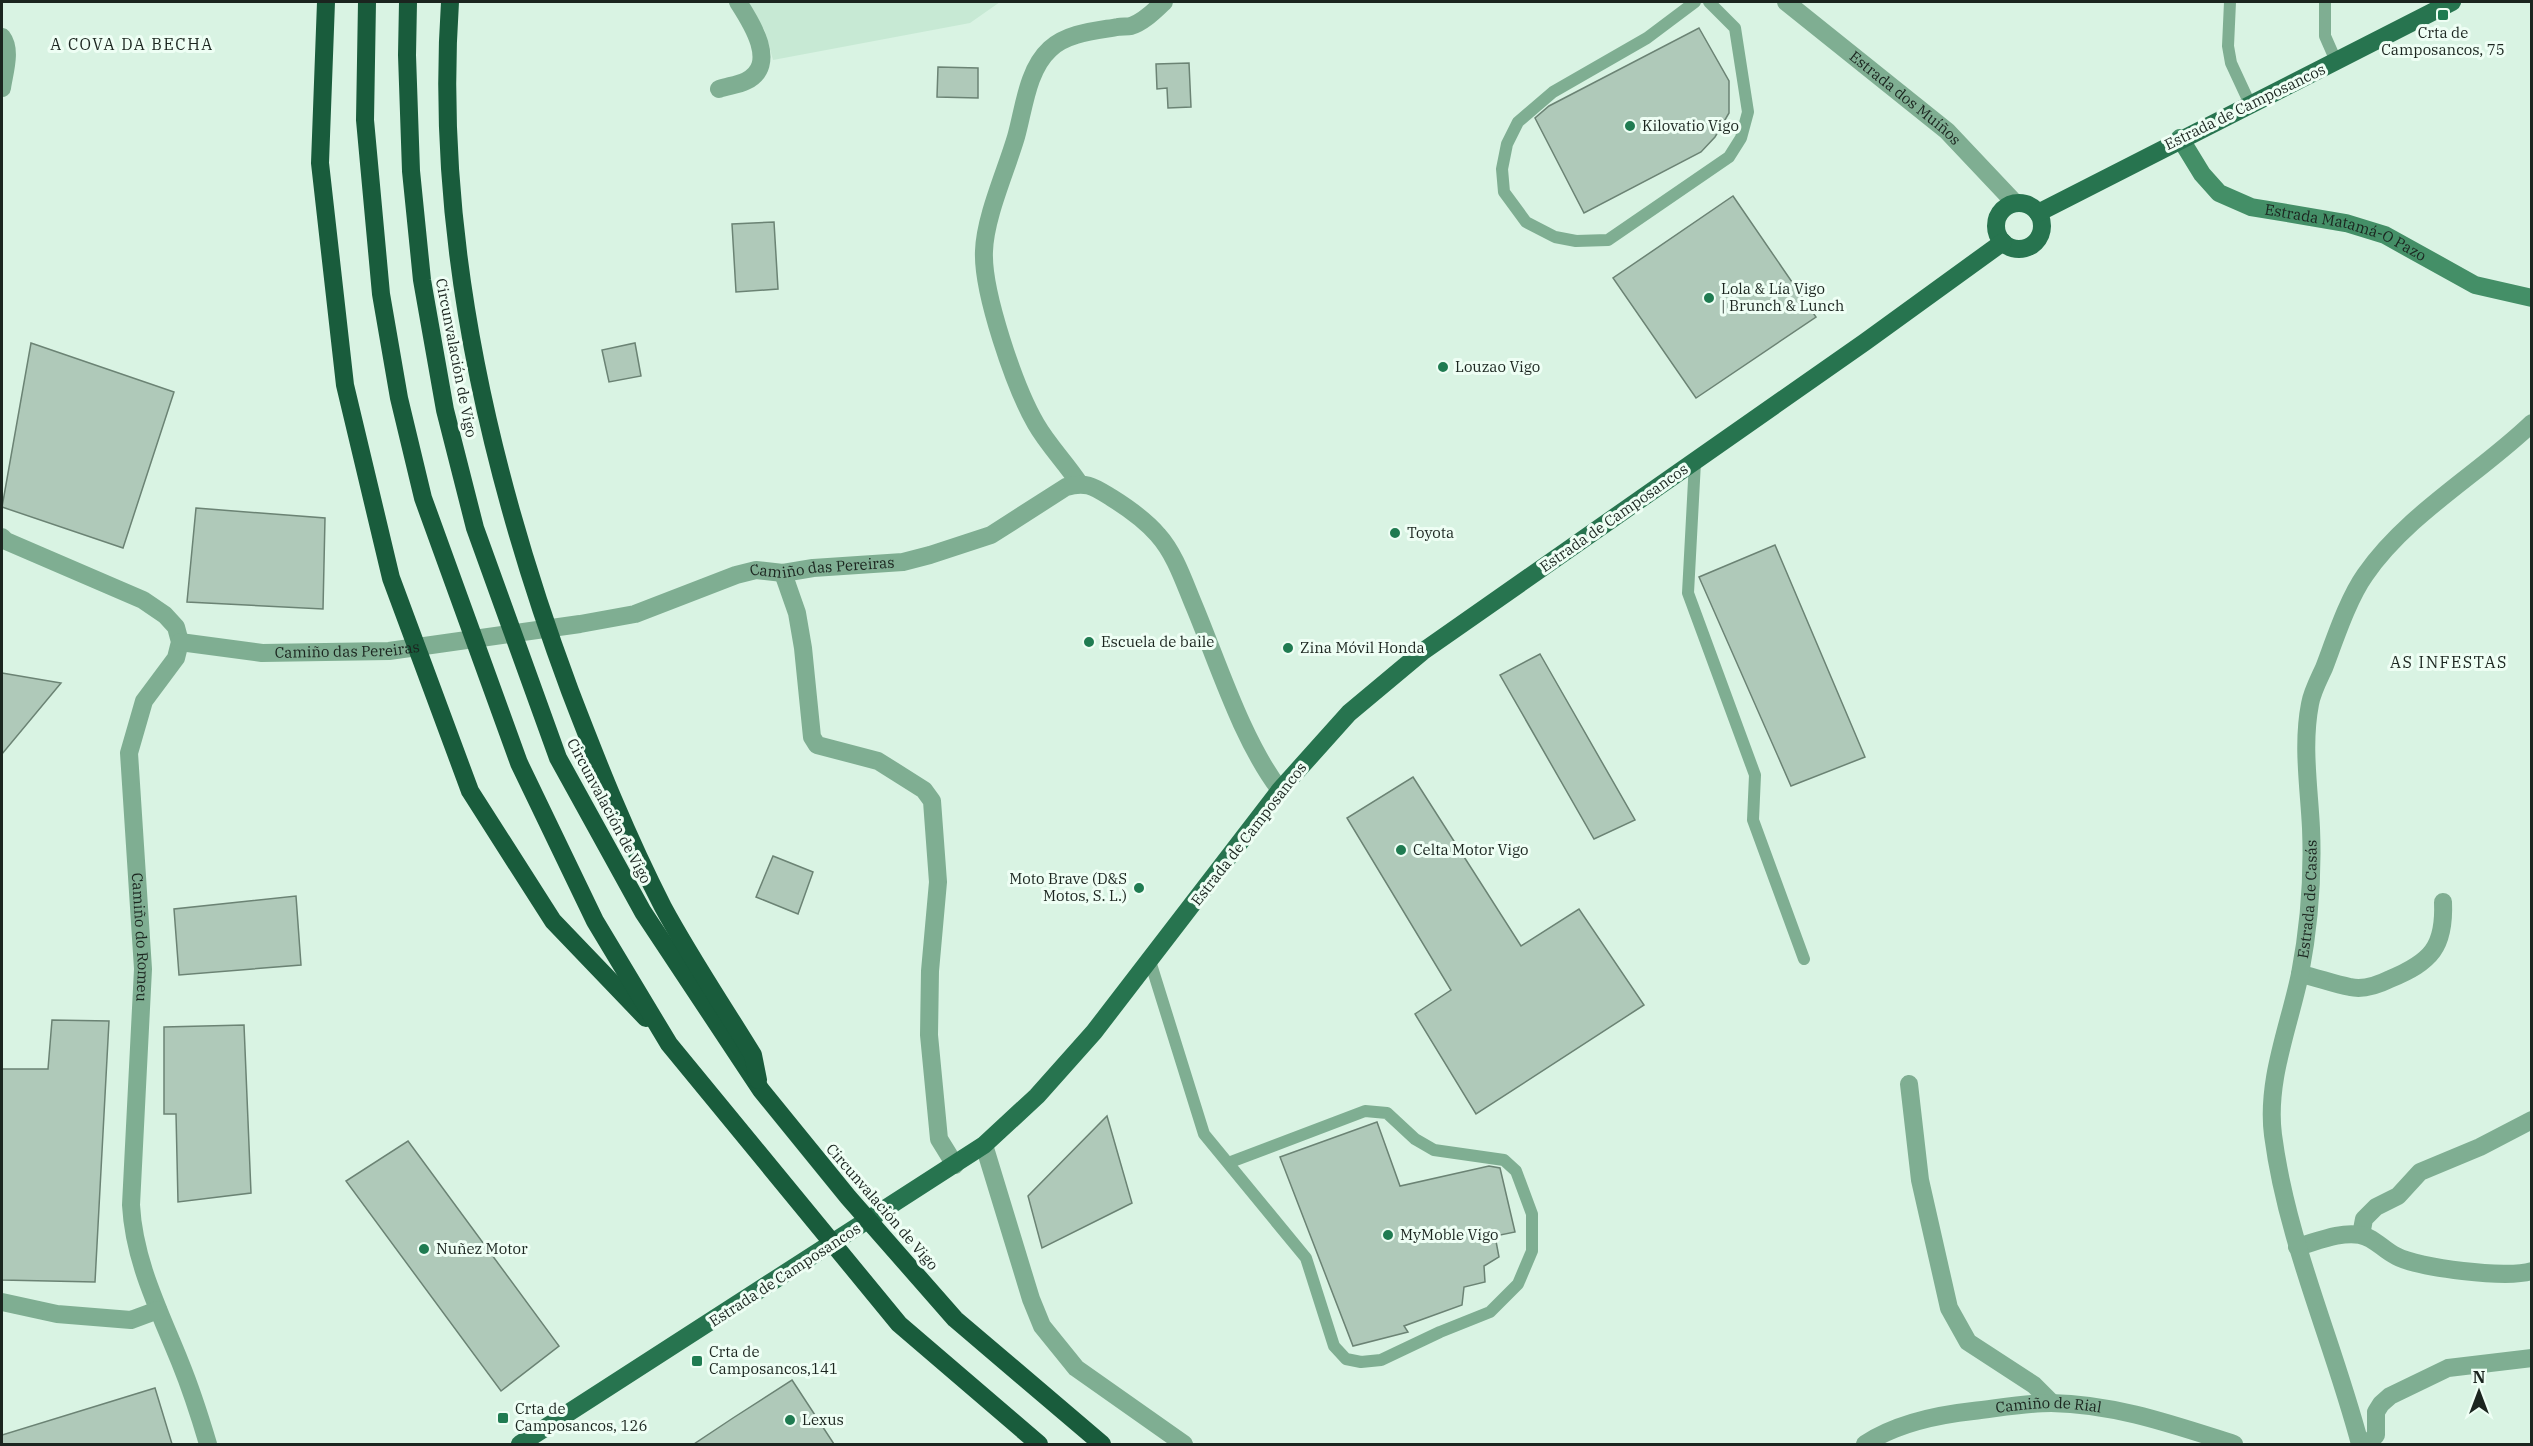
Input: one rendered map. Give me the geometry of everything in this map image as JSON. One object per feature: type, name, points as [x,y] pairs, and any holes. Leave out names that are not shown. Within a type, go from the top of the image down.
[{"type":"highway","points":[[326,2],[320,163],[343,373],[391,579],[470,791],[553,921],[669,1044],[899,1324],[1039,1444]]},
{"type":"highway","points":[[367,2],[365,120],[381,294],[399,398],[423,498],[519,763],[595,921],[669,1044]]},
{"type":"highway","name":"Circunvalación de Vigo","points":[[408,2],[407,55],[411,171],[422,280],[445,410],[475,528],[558,758],[643,912],[761,1090],[848,1197],[956,1319],[1102,1444]]},
{"type":"highway","points":[[450,2],[447,50],[448,124],[454,209],[467,309],[494,447],[539,608],[602,775],[664,908],[753,1055],[761,1090]]},
{"type":"main road","name":"Estrada de Camposancos","points":[[2038,213],[2180,138],[2452,2]]},
{"type":"main road","points":[[2015,203],[2028,205],[2038,213],[2042,227],[2037,241],[2024,248],[2016,249],[2003,242],[1997,230],[1999,216],[2003,210],[2015,203]]},
{"type":"main road","name":"Estrada de Camposancos","points":[[520,1444],[984,1146],[1051,1080],[1094,1032],[1280,790],[1349,713],[1422,652],[1695,462],[2003,242]]},
{"type":"street","points":[[719,89],[747,81],[756,74],[762,60],[760,44],[738,2]]},
{"type":"street","points":[[1164,2],[1149,16],[1131,26],[1121,26],[1061,40],[1048,51],[1035,72],[1026,96],[988,227],[984,250],[985,275],[993,310],[1017,384],[1036,425],[1079,483],[1093,487],[1124,506],[1159,536],[1180,572],[1240,715],[1267,772],[1280,790]]},
{"type":"street","name":"Estrada dos Muíños","points":[[1786,2],[1947,131],[2015,203]]},
{"type":"street","points":[[2,37],[6,42],[7,51],[2,88]]},
{"type":"street","name":"Estrada Matamá-O Pazo","points":[[2180,138],[2202,174],[2219,193],[2251,207],[2346,224],[2385,235],[2475,285],[2532,298]]},
{"type":"street","name":"Estrada de Casás","points":[[2360,1444],[2332,1349],[2297,1247],[2272,1133],[2271,1106],[2300,974],[2310,903],[2311,832],[2306,738],[2310,702],[2364,576],[2402,532],[2505,448],[2532,423]]},
{"type":"street","name":"Camiño das Pereiras","points":[[180,642],[262,653],[389,651],[580,624],[635,614],[736,575],[756,570],[783,573],[813,568],[903,562],[930,555],[991,535],[1066,487],[1079,483]]},
{"type":"street","points":[[2,537],[6,541],[143,600],[165,615],[176,627],[180,642]]},
{"type":"street","points":[[783,573],[797,614],[813,737],[817,746],[878,761],[902,774],[924,790],[932,801],[938,882],[930,971],[929,1035],[939,1139],[955,1165]]},
{"type":"street","name":"Camiño do Romeu","points":[[180,642],[176,658],[144,701],[129,753],[143,969],[131,1205],[132,1232],[140,1262],[181,1364],[208,1444]]},
{"type":"street","points":[[2300,974],[2350,988],[2368,987],[2417,967],[2429,958],[2438,943],[2444,922],[2443,902]]},
{"type":"street","points":[[1909,1084],[1920,1180],[1949,1308],[1968,1342],[2034,1385],[2052,1403]]},
{"type":"street","points":[[2361,1235],[2364,1219],[2376,1207],[2398,1196],[2420,1172],[2480,1147],[2532,1120]]},
{"type":"street","points":[[984,1146],[1031,1299],[1042,1326],[1076,1368],[1184,1444]]},
{"type":"street","points":[[2297,1247],[2346,1235],[2361,1235],[2375,1241],[2397,1257],[2451,1270],[2514,1274],[2532,1271]]},
{"type":"street","points":[[2,1302],[57,1314],[131,1320],[158,1310]]},
{"type":"street","points":[[2368,1444],[2376,1435],[2376,1412],[2390,1396],[2448,1368],[2532,1358]]},
{"type":"street","name":"Camiño de Rial","points":[[1865,1444],[1891,1430],[1918,1421],[1964,1412],[2052,1403],[2115,1410],[2160,1420],[2234,1444]]},
{"type":"lane","points":[[1695,2],[1647,38],[1553,92],[1518,122],[1507,144],[1502,169],[1504,192],[1526,222],[1555,237],[1576,241],[1608,240],[1729,156],[1741,138],[1748,112],[1735,28],[1709,2]]},
{"type":"lane","points":[[2230,2],[2228,46],[2231,63],[2250,104]]},
{"type":"lane","points":[[2325,2],[2325,36],[2336,62]]},
{"type":"lane","points":[[1695,462],[1688,594],[1755,775],[1753,820],[1804,959]]},
{"type":"lane","points":[[1150,961],[1204,1134],[1306,1258],[1334,1346],[1346,1359],[1361,1362],[1381,1360],[1490,1312],[1518,1284],[1532,1251],[1532,1214],[1516,1170],[1504,1160],[1434,1150],[1415,1139],[1387,1113],[1365,1111],[1228,1163]]},
{"type":"shaded area","points":[[747,2],[1000,2],[970,23],[773,60],[765,31]]},
{"type":"building","name":"Kilovatio Vigo","points":[[1699,28],[1729,81],[1729,113],[1715,137],[1701,152],[1584,213],[1535,118],[1549,106]]},
{"type":"building","points":[[1189,63],[1191,107],[1168,108],[1167,88],[1157,89],[1156,64]]},
{"type":"building","points":[[938,67],[978,68],[978,98],[937,97]]},
{"type":"building","points":[[1733,196],[1816,317],[1696,398],[1613,278]]},
{"type":"building","points":[[774,222],[778,289],[736,292],[732,224]]},
{"type":"building","points":[[31,343],[174,392],[123,548],[2,507]]},
{"type":"building","points":[[635,343],[641,376],[609,382],[602,350]]},
{"type":"building","points":[[196,508],[325,518],[323,609],[187,602]]},
{"type":"building","points":[[1775,545],[1865,757],[1791,786],[1699,577]]},
{"type":"building","points":[[1540,654],[1635,820],[1594,839],[1500,675]]},
{"type":"building","points":[[2,673],[61,683],[2,754]]},
{"type":"building","points":[[1413,777],[1521,946],[1579,909],[1644,1005],[1476,1114],[1415,1014],[1451,990],[1347,818]]},
{"type":"building","points":[[773,856],[813,872],[798,914],[756,897]]},
{"type":"building","points":[[296,896],[301,965],[179,975],[174,909]]},
{"type":"building","points":[[52,1020],[109,1021],[95,1282],[2,1280],[2,1069],[48,1069]]},
{"type":"building","points":[[244,1025],[251,1193],[178,1202],[176,1114],[164,1114],[164,1027]]},
{"type":"building","points":[[1107,1116],[1132,1203],[1042,1248],[1028,1196]]},
{"type":"building","points":[[1377,1122],[1400,1186],[1489,1166],[1500,1168],[1515,1232],[1495,1236],[1499,1257],[1484,1266],[1485,1282],[1464,1287],[1462,1305],[1404,1326],[1408,1332],[1353,1346],[1280,1157]]},
{"type":"building","points":[[408,1141],[559,1346],[501,1391],[346,1181]]},
{"type":"building","points":[[792,1380],[834,1444],[694,1444],[733,1418]]},
{"type":"building","points":[[155,1388],[172,1444],[2,1444],[2,1435]]},
{"type":"place","name":"Crta de Camposancos, 75","points":[[2443,15]]},
{"type":"place","name":"Kilovatio Vigo","points":[[1630,126]]},
{"type":"place","name":"Lola & Lía Vigo | Brunch & Lunch","points":[[1709,298]]},
{"type":"place","name":"Louzao Vigo","points":[[1443,367]]},
{"type":"place","name":"Toyota","points":[[1395,533]]},
{"type":"place","name":"Escuela de baile","points":[[1089,642]]},
{"type":"place","name":"Zina Móvil Honda","points":[[1288,648]]},
{"type":"place","name":"Celta Motor Vigo","points":[[1401,850]]},
{"type":"place","name":"Moto Brave (D&S Motos, S. L.)","points":[[1139,888]]},
{"type":"place","name":"MyMoble Vigo","points":[[1388,1235]]},
{"type":"place","name":"Nuñez Motor","points":[[424,1249]]},
{"type":"place","name":"Crta de Camposancos,141","points":[[697,1361]]},
{"type":"place","name":"Crta de Camposancos, 126","points":[[503,1418]]},
{"type":"place","name":"Lexus","points":[[790,1420]]},
{"type":"district","name":"A COVA DA BECHA","points":[[132,44]]},
{"type":"district","name":"AS INFESTAS","points":[[2449,662]]}]
